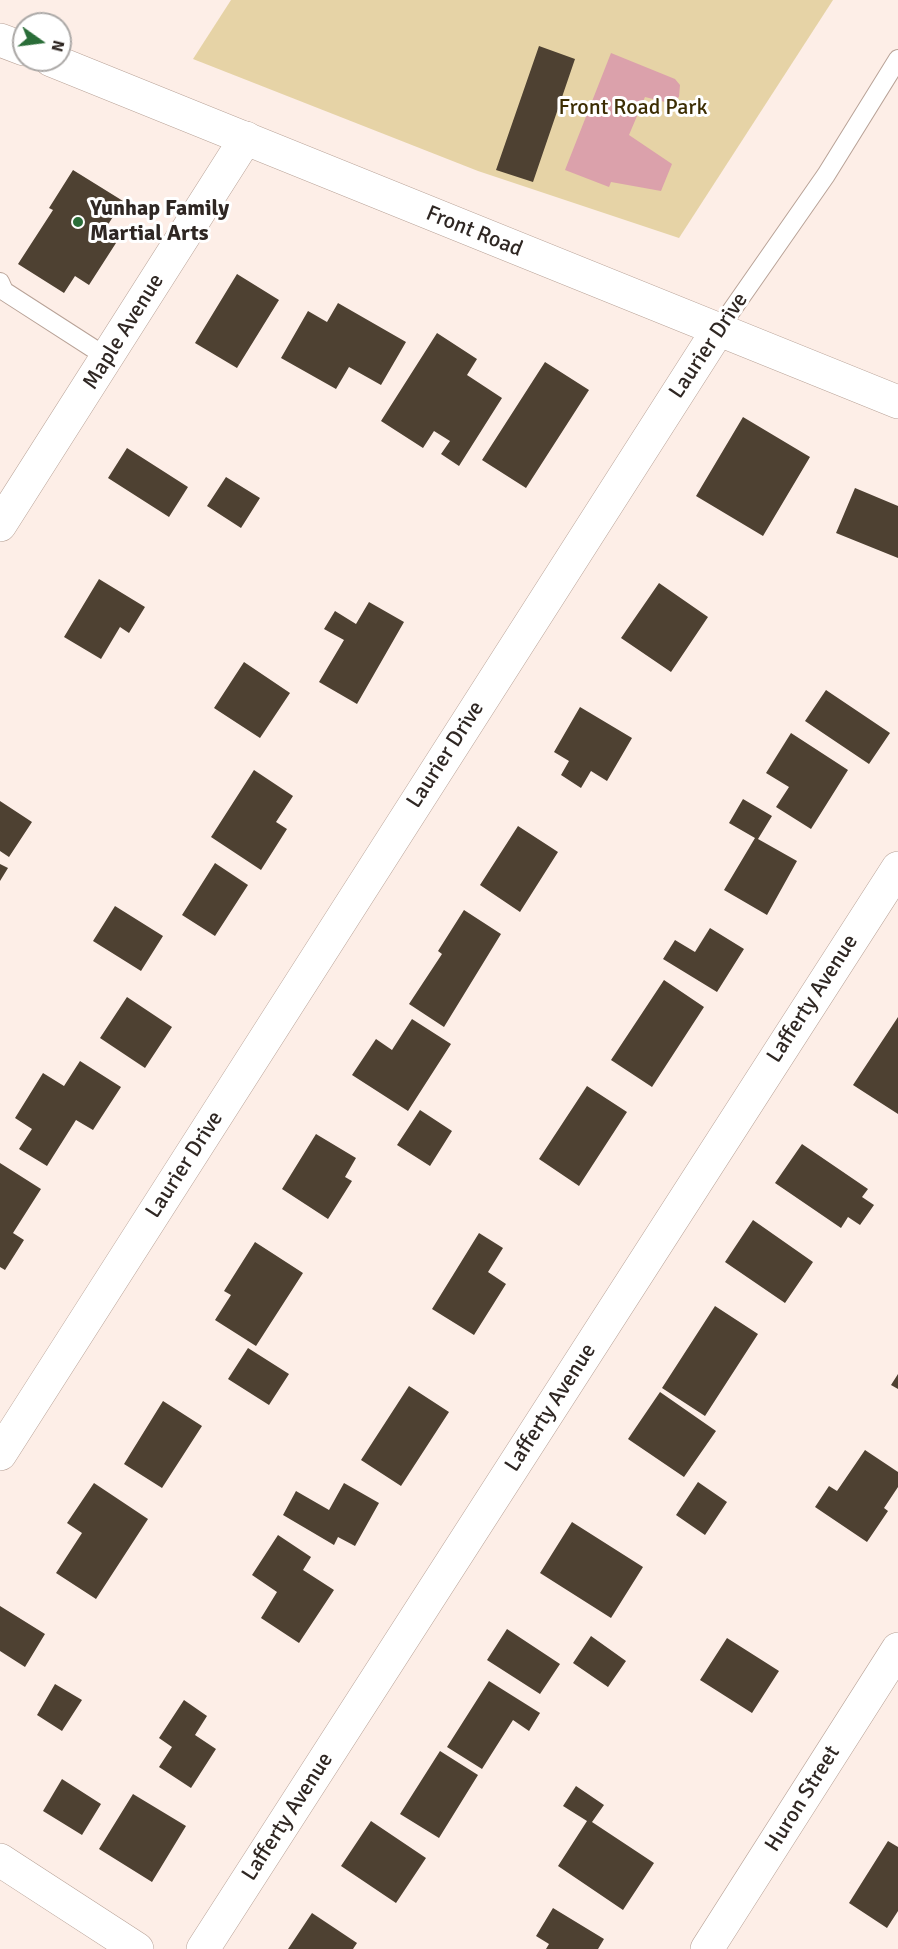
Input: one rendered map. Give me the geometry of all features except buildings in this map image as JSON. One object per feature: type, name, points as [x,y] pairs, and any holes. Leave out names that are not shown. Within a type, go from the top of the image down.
[{"type":"street","name":"Front Road","points":[[72,68],[898,402]]},
{"type":"street","name":"Maple Avenue","points":[[0,525],[246,138]]},
{"type":"street","name":"Laurier Drive","points":[[0,1454],[718,330]]},
{"type":"street","name":"Lafferty Avenue","points":[[203,1949],[898,868]]},
{"type":"street","name":"Huron Street","points":[[707,1949],[898,1649]]},
{"type":"street","points":[[0,1860],[137,1949]]},
{"type":"lane","name":"Laurier Drive","points":[[718,330],[826,175],[898,59]]},
{"type":"lane","points":[[0,282],[4,291],[108,358]]},
{"type":"green space","name":"Front Road Park","points":[[231,0],[833,0],[679,238],[478,171],[193,59]]},
{"type":"shaded area","points":[[611,53],[675,79],[680,85],[679,97],[669,103],[645,97],[629,135],[672,164],[661,191],[611,182],[609,187],[565,170]]},
{"type":"place","name":"Yunhap Family Martial Arts","points":[[78,222]]}]
